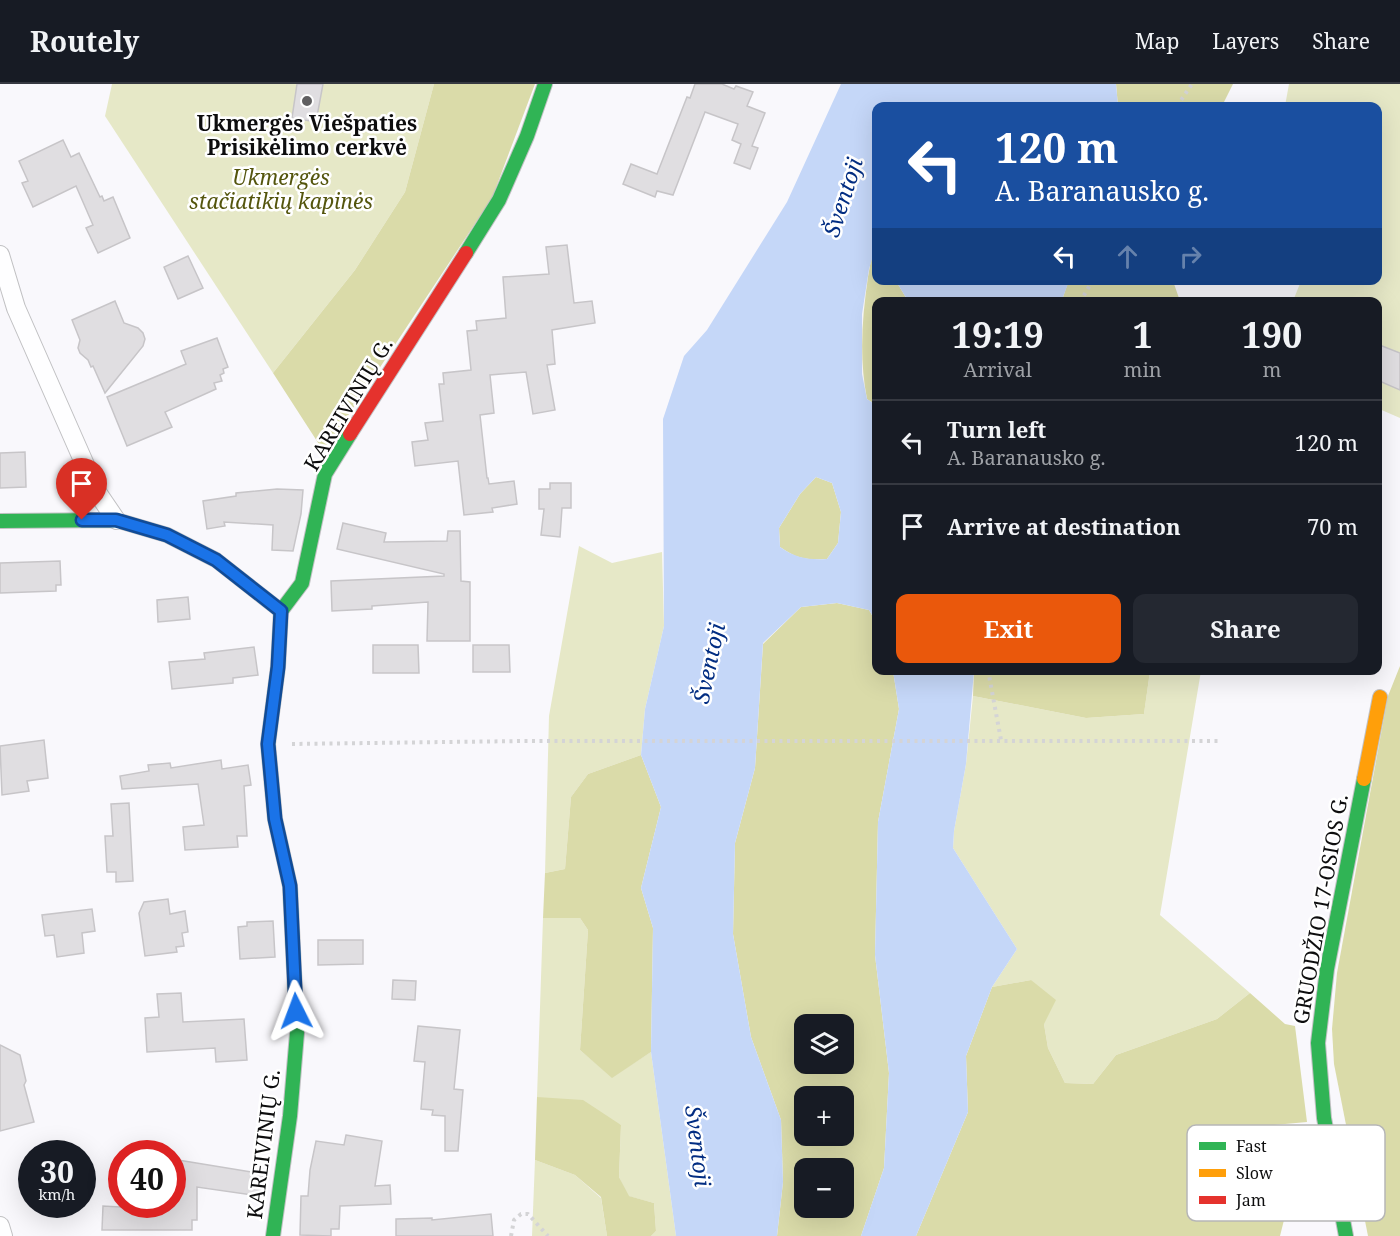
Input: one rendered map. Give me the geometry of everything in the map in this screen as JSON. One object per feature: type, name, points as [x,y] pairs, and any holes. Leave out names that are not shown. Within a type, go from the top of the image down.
[{"type":"street","name":"KAREIVINIŲ G.","points":[[273,1236],[290,1116],[297,1033],[290,886],[275,819],[268,744],[278,667],[281,611],[302,583],[325,474],[500,200],[527,136],[545,84]]},
{"type":"street","points":[[0,255],[16,308],[97,492],[116,520]]},
{"type":"street","points":[[0,521],[116,520],[167,535],[216,560],[281,611]]},
{"type":"street","name":"GRUODŽIO 17-OSIOS G.","points":[[1325,1125],[1318,1043],[1321,1006],[1380,697]]},
{"type":"street","name":"GRUODŽIO 17-OSIOS G.","points":[[1344,1221],[1347,1236]]},
{"type":"street","points":[[0,1226],[3,1236]]},
{"type":"path","points":[[1180,102],[1192,84]]},
{"type":"path","points":[[989,675],[1001,740]]},
{"type":"path","points":[[268,744],[524,741],[1221,741]]},
{"type":"path","points":[[511,1236],[514,1220],[521,1214],[528,1214],[548,1236]]},
{"type":"green space","name":"Ukmergės stačiatikių kapinės","points":[[112,84],[434,84],[405,192],[355,270],[273,373],[105,116]]},
{"type":"green space","points":[[434,84],[535,84],[492,198],[324,452],[273,373],[355,270],[405,192]]},
{"type":"green space","points":[[1116,84],[1233,84],[1224,102],[1118,102]]},
{"type":"green space","points":[[1289,84],[1400,84],[1400,418],[1382,410],[1382,297],[1295,297],[1299,285],[1382,285],[1382,102],[1286,102]]},
{"type":"green space","points":[[872,257],[872,285],[898,285],[906,297],[872,297],[872,402],[867,399],[862,353],[866,292]]},
{"type":"green space","points":[[1067,285],[1174,285],[1179,297],[1063,297]]},
{"type":"green space","points":[[816,477],[832,483],[841,512],[838,543],[827,559],[802,558],[780,547],[779,528],[800,494]]},
{"type":"green space","points":[[579,546],[612,563],[662,552],[664,626],[645,709],[641,755],[588,774],[571,797],[565,869],[545,873],[549,716]]},
{"type":"green space","points":[[837,603],[869,610],[872,615],[872,675],[894,675],[899,709],[878,822],[875,955],[889,1073],[884,1168],[861,1236],[777,1236],[783,1182],[781,1120],[751,1037],[733,934],[735,843],[755,768],[763,644],[801,607]]},
{"type":"green space","points":[[1400,666],[1400,1236],[1368,1236],[1365,1221],[1385,1221],[1385,1125],[1346,1125],[1334,1064],[1332,1029],[1337,973],[1388,696]]},
{"type":"green space","points":[[974,675],[1149,675],[1144,714],[1086,718],[973,696]]},
{"type":"green space","points":[[1149,675],[1200,675],[1160,915],[1250,993],[1217,1019],[1116,1055],[1093,1084],[1065,1083],[1048,1048],[1044,1024],[1031,980],[992,987],[1017,949],[953,848],[966,764],[973,696],[1086,718],[1144,714]]},
{"type":"green space","points":[[641,755],[661,807],[641,888],[653,928],[651,1052],[612,1078],[580,1050],[588,930],[580,918],[543,918],[545,873],[565,869],[571,797],[588,774]]},
{"type":"green space","points":[[543,918],[580,918],[588,930],[580,1050],[612,1077],[651,1052],[676,1236],[651,1236],[656,1231],[654,1203],[628,1196],[619,1177],[621,1125],[537,1097]]},
{"type":"green space","points":[[1031,980],[1056,1000],[1044,1024],[1048,1048],[1065,1083],[1093,1084],[1116,1055],[1217,1019],[1250,993],[1285,1024],[1295,1026],[1307,1122],[1274,1125],[1187,1125],[1187,1221],[1284,1221],[1280,1236],[916,1236],[968,1112],[966,1056],[992,987]]},
{"type":"green space","points":[[537,1097],[583,1100],[621,1125],[619,1177],[629,1196],[654,1203],[656,1231],[651,1236],[607,1236],[601,1197],[575,1175],[535,1160]]},
{"type":"green space","points":[[535,1160],[575,1175],[601,1198],[607,1236],[532,1236]]},
{"type":"water","name":"Šventoji","points":[[841,84],[1116,84],[1118,102],[872,102],[872,259],[862,314],[862,374],[867,399],[872,402],[872,615],[869,610],[837,603],[801,607],[763,643],[755,768],[735,843],[733,934],[751,1037],[781,1120],[783,1182],[777,1236],[676,1236],[651,1052],[653,928],[641,888],[661,807],[641,755],[645,709],[664,626],[663,419],[684,356],[707,330],[787,202]],"holes":[[[816,477],[832,483],[841,512],[838,543],[827,559],[802,558],[780,547],[779,528],[800,494]]]},
{"type":"water","points":[[898,285],[1068,285],[1063,297],[906,297]]},
{"type":"water","points":[[894,675],[974,675],[966,764],[953,848],[1017,949],[992,987],[966,1056],[968,1112],[916,1236],[861,1236],[884,1168],[889,1073],[875,955],[878,822],[899,709]]},
{"type":"building","name":"Ukmergės Viešpaties Prisikėlimo cerkvė","points":[[297,84],[323,84],[316,122],[292,118]]},
{"type":"building","points":[[695,84],[722,84],[734,89],[736,86],[753,92],[747,106],[765,113],[752,146],[758,148],[750,169],[734,163],[741,144],[732,140],[738,124],[705,112],[673,195],[657,191],[655,197],[623,184],[631,164],[657,174],[687,97],[690,98]]},
{"type":"building","points":[[63,140],[71,157],[79,153],[100,197],[102,196],[104,201],[113,197],[130,238],[98,253],[86,228],[93,225],[76,186],[33,207],[22,183],[28,181],[19,161]]},
{"type":"building","points":[[567,245],[574,303],[592,301],[595,323],[552,330],[555,364],[547,365],[555,410],[533,414],[526,372],[490,375],[494,413],[480,415],[487,478],[489,484],[514,481],[517,504],[492,508],[493,512],[464,515],[458,461],[415,466],[412,442],[428,440],[425,423],[443,421],[439,384],[444,384],[443,373],[471,370],[467,331],[477,330],[476,321],[506,318],[503,277],[549,274],[546,247]]},
{"type":"building","points":[[188,256],[203,288],[178,299],[164,267]]},
{"type":"building","points":[[115,301],[124,323],[138,328],[145,339],[143,346],[105,393],[93,366],[91,367],[88,360],[80,353],[78,348],[80,340],[72,320]]},
{"type":"building","points":[[217,338],[228,367],[223,369],[224,373],[220,375],[222,381],[214,383],[216,389],[165,412],[172,427],[127,446],[107,397],[186,364],[181,351]]},
{"type":"building","points":[[1382,346],[1400,353],[1400,390],[1382,382]]},
{"type":"building","points":[[25,452],[26,487],[0,488],[0,453]]},
{"type":"building","points":[[550,483],[571,483],[571,508],[562,508],[560,537],[541,535],[544,509],[539,509],[539,489],[550,489]]},
{"type":"building","points":[[277,489],[303,490],[301,514],[293,551],[272,550],[273,525],[224,522],[225,526],[207,529],[203,501],[236,496],[236,493]]},
{"type":"building","points":[[343,523],[386,533],[384,542],[447,541],[448,531],[460,531],[461,581],[470,582],[470,641],[427,641],[428,602],[332,611],[331,581],[444,576],[444,574],[337,549]]},
{"type":"building","points":[[60,561],[61,585],[56,585],[56,591],[0,593],[0,563]]},
{"type":"building","points":[[188,597],[190,619],[158,622],[157,600]]},
{"type":"building","points":[[373,645],[418,645],[419,673],[373,673]]},
{"type":"building","points":[[473,645],[509,645],[510,672],[473,672]]},
{"type":"building","points":[[254,647],[258,675],[233,678],[233,683],[172,689],[169,662],[205,659],[204,653]]},
{"type":"building","points":[[44,740],[48,778],[27,781],[29,791],[2,795],[0,746]]},
{"type":"building","points":[[221,760],[222,769],[248,765],[251,785],[244,786],[247,836],[237,836],[238,847],[185,850],[183,827],[204,825],[198,784],[122,789],[120,776],[149,771],[148,765],[170,763],[171,768]]},
{"type":"building","points":[[129,803],[133,881],[116,882],[116,872],[107,872],[105,836],[113,836],[111,804]]},
{"type":"building","points":[[168,899],[170,914],[185,911],[188,932],[182,933],[184,946],[176,947],[177,952],[145,956],[139,913],[144,902]]},
{"type":"building","points":[[92,909],[95,931],[82,933],[84,953],[57,957],[54,935],[45,936],[42,915]]},
{"type":"building","points":[[273,921],[275,957],[240,959],[238,927],[247,926],[247,922]]},
{"type":"building","points":[[318,940],[363,940],[363,964],[318,965]]},
{"type":"building","points":[[393,980],[416,981],[415,1000],[392,999]]},
{"type":"building","points":[[181,993],[183,1022],[244,1019],[247,1060],[216,1062],[215,1048],[147,1052],[145,1018],[159,1017],[157,994]]},
{"type":"building","points":[[418,1026],[460,1030],[454,1089],[463,1090],[458,1151],[445,1151],[445,1116],[432,1115],[433,1110],[421,1109],[425,1062],[414,1061]]},
{"type":"building","points":[[0,1045],[20,1055],[26,1081],[24,1085],[34,1122],[0,1131]]},
{"type":"building","points":[[346,1135],[382,1141],[375,1186],[390,1185],[391,1204],[340,1206],[339,1229],[331,1229],[331,1236],[300,1235],[301,1196],[308,1196],[316,1141],[344,1145]]},
{"type":"building","points":[[186,1161],[263,1174],[260,1196],[197,1187],[197,1220],[192,1220],[192,1230],[102,1230],[103,1206],[108,1206],[108,1218],[186,1218]]},
{"type":"building","points":[[491,1214],[493,1236],[396,1236],[396,1219],[432,1218],[432,1220]]},
{"type":"traffic: fast","points":[[466,253],[499,200],[527,136],[545,84]]},
{"type":"traffic: fast","points":[[273,1236],[290,1116],[297,1033],[290,886],[275,819],[268,744],[278,667],[281,611],[302,583],[325,474],[350,434]]},
{"type":"traffic: fast","points":[[0,521],[116,520],[167,535],[216,560],[281,611]]},
{"type":"traffic: fast","points":[[1325,1125],[1318,1043],[1327,969],[1364,779]]},
{"type":"traffic: fast","points":[[1343,1221],[1346,1236]]},
{"type":"traffic: slow","points":[[1364,779],[1380,697]]},
{"type":"traffic: jam","points":[[350,434],[466,253]]},
{"type":"place","name":"Ukmergės Viešpaties Prisikėlimo cerkvė","points":[[307,101]]},
{"type":"route","points":[[82,520],[116,520],[167,535],[216,560],[281,611],[278,667],[268,744],[275,819],[290,886],[296,1011]]}]
